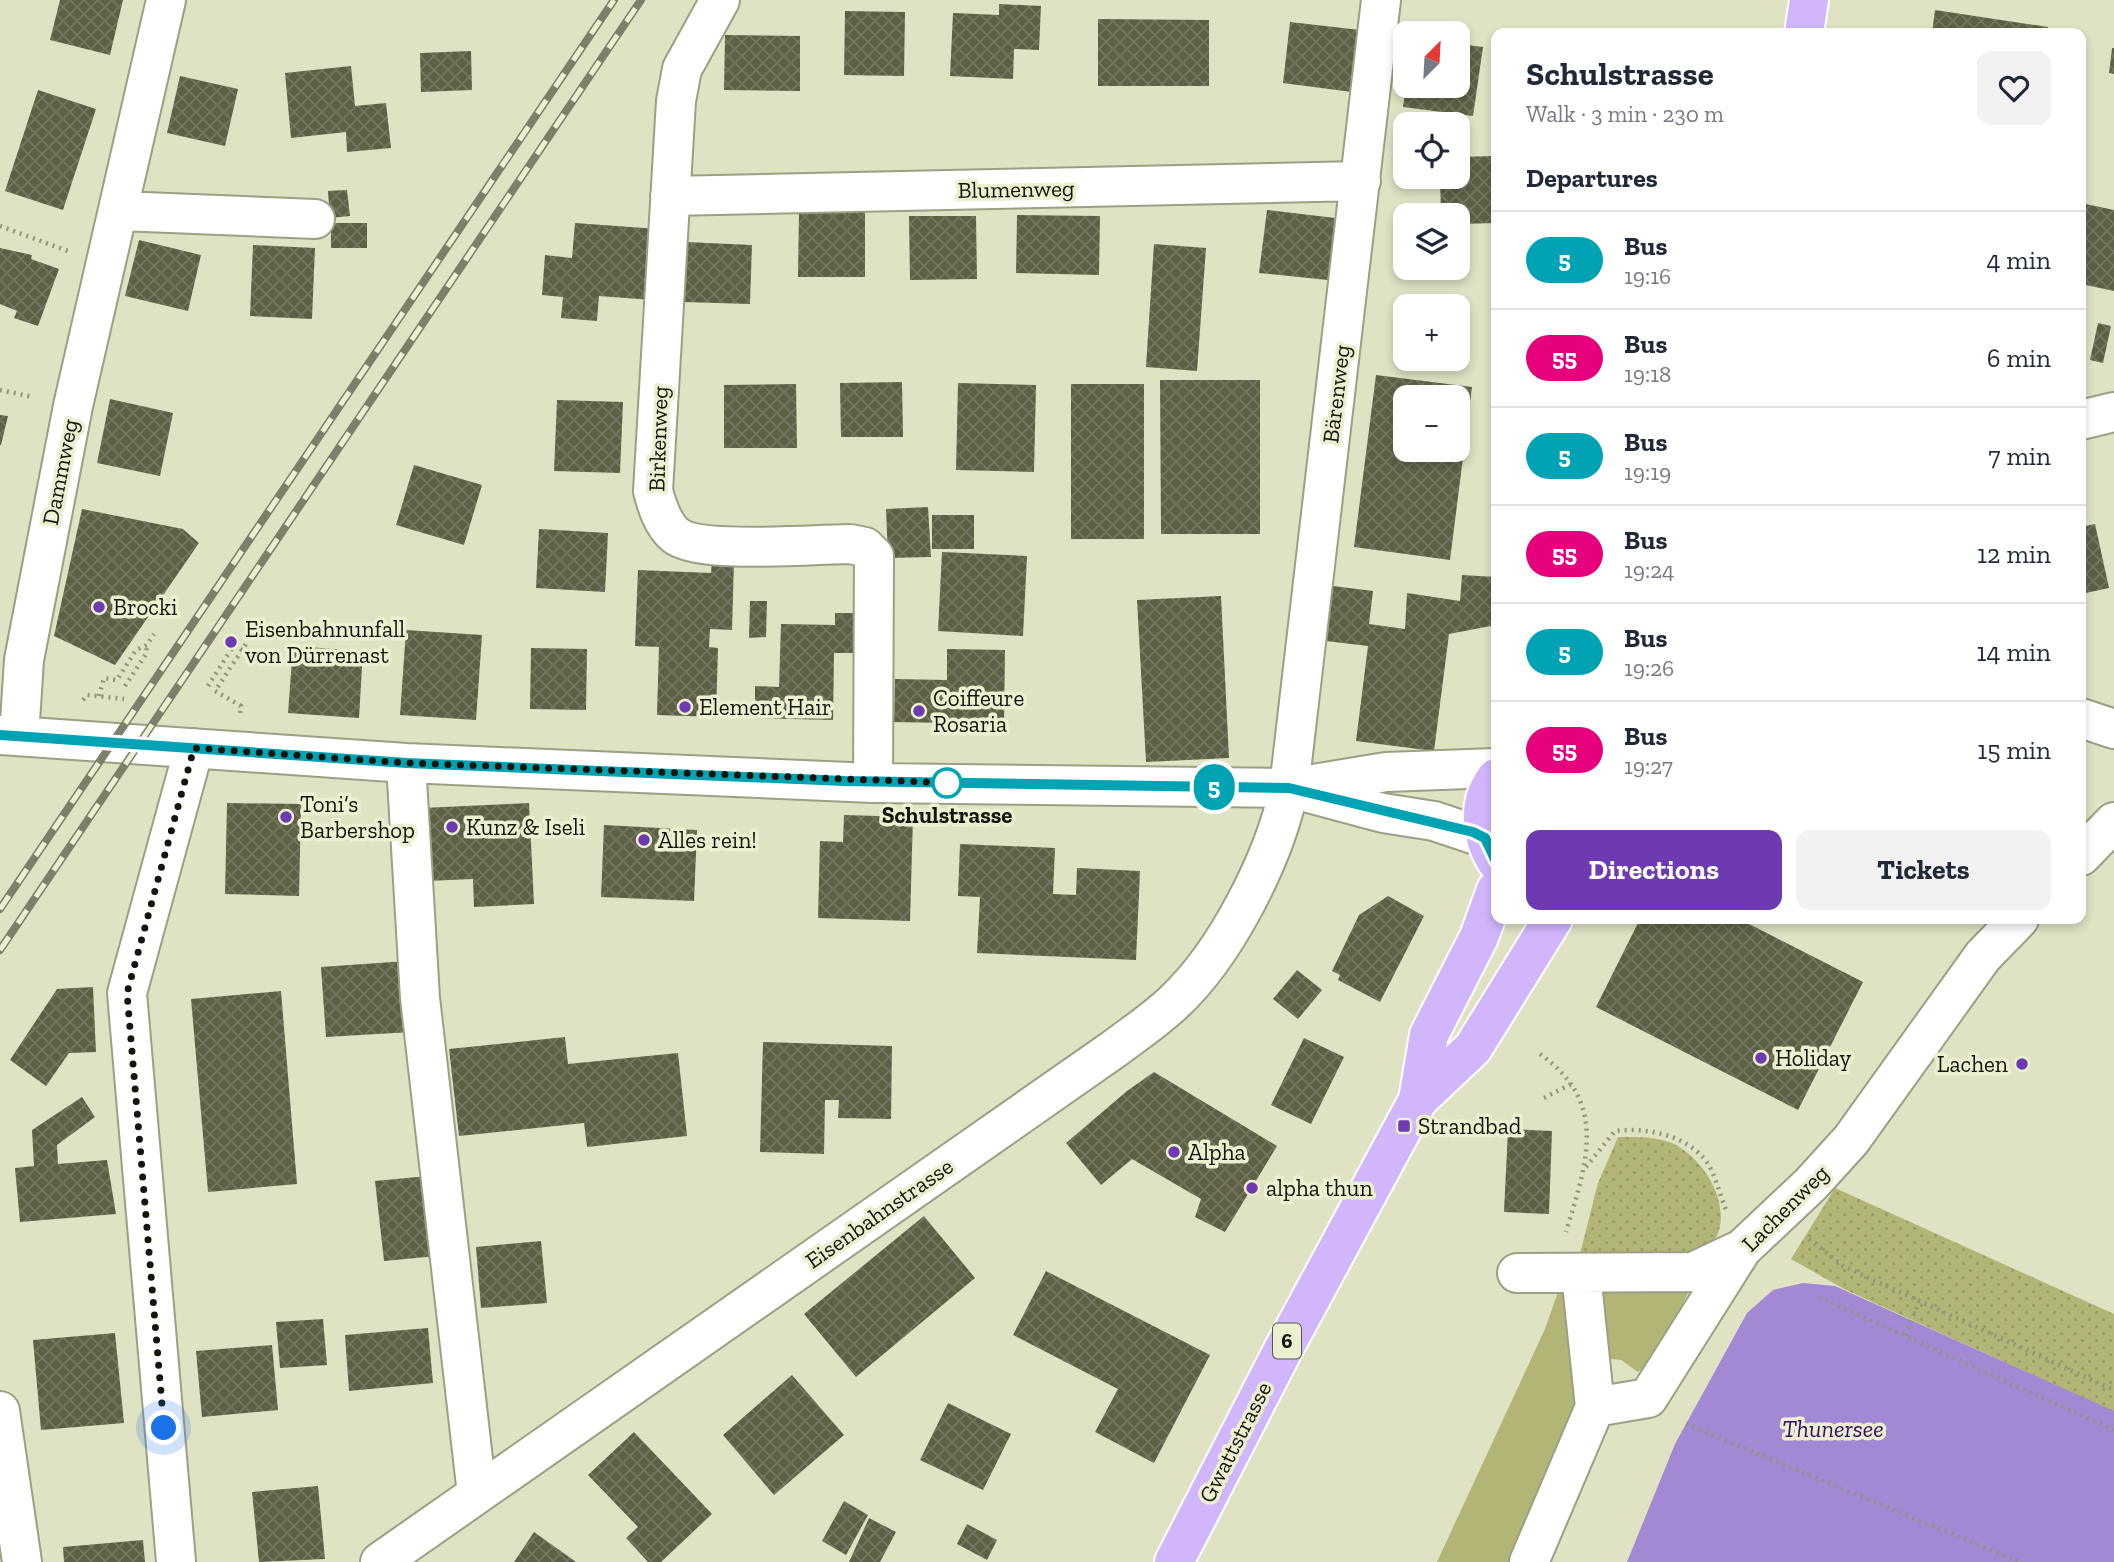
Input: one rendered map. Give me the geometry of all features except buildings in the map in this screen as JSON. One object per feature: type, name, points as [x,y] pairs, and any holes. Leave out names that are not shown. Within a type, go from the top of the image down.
[{"type":"main road","points":[[1805,28],[1809,0]]},
{"type":"main road","points":[[1491,788],[1485,800],[1491,849]]},
{"type":"main road","name":"Gwattstrasse","points":[[1418,1100],[1429,1035],[1479,937],[1491,904]]},
{"type":"main road","name":"Gwattstrasse","points":[[1174,1562],[1283,1350],[1418,1100],[1473,1048],[1550,924]]},
{"type":"street","name":"Dammweg","points":[[10,736],[73,407],[120,211],[166,0]]},
{"type":"street","name":"Birkenweg","points":[[720,0],[682,69],[676,101],[653,491],[659,514],[674,536],[698,545],[850,544],[865,547],[874,556],[873,782]]},
{"type":"street","name":"Bärenweg","points":[[1289,788],[1381,0]]},
{"type":"street","name":"Blumenweg","points":[[670,196],[1361,181]]},
{"type":"street","points":[[120,211],[315,219]]},
{"type":"street","points":[[2086,418],[2114,412]]},
{"type":"street","points":[[2086,720],[2114,729]]},
{"type":"street","points":[[10,736],[407,763],[873,782],[1289,788],[1386,772],[1491,768]]},
{"type":"street","points":[[176,1562],[127,993],[194,748]]},
{"type":"street","points":[[407,763],[420,998],[477,1494]]},
{"type":"street","points":[[1289,788],[1383,813],[1434,821],[1491,849]]},
{"type":"street","name":"Eisenbahnstrasse","points":[[380,1562],[1114,1049],[1174,1002],[1209,960],[1247,900],[1279,831],[1289,788]]},
{"type":"street","points":[[2086,851],[2114,822]]},
{"type":"street","name":"Lachenweg","points":[[1595,1407],[1648,1398],[1742,1250],[1850,1140],[1983,957],[2014,924]]},
{"type":"street","points":[[1529,1562],[1595,1407],[1550,1274],[1693,1272],[1742,1250]]},
{"type":"street","points":[[0,1411],[22,1562]]},
{"type":"path","points":[[0,226],[107,265]]},
{"type":"path","points":[[125,685],[146,654],[147,645],[154,634]]},
{"type":"path","points":[[241,706],[215,691],[248,641]]},
{"type":"path","points":[[208,686],[233,643],[242,650]]},
{"type":"path","points":[[99,696],[104,678],[117,680],[136,650],[147,645]]},
{"type":"path","points":[[1540,1054],[1557,1066],[1573,1083],[1584,1108],[1586,1167]]},
{"type":"path","points":[[1544,1098],[1573,1083]]},
{"type":"path","points":[[1550,1274],[1586,1167],[1615,1131],[1633,1129],[1661,1132],[1686,1145],[1707,1163],[1742,1250]]},
{"type":"path","points":[[1778,1214],[1843,1266],[2114,1390]]},
{"type":"path","points":[[1819,1297],[2114,1430]]},
{"type":"path","points":[[1905,1335],[1919,1302]]},
{"type":"path","points":[[1686,1424],[2020,1562]]},
{"type":"green space","points":[[1618,1137],[1662,1140],[1676,1145],[1693,1158],[1707,1174],[1721,1212],[1719,1230],[1711,1246],[1695,1257],[1660,1264],[1580,1254],[1598,1183]]},
{"type":"green space","points":[[1835,1188],[2114,1314],[2114,1412],[1844,1289],[1791,1259]]},
{"type":"green space","points":[[1687,1287],[1688,1293],[1668,1336],[1647,1365],[1638,1372],[1621,1360],[1603,1358],[1590,1290]]},
{"type":"green space","points":[[1564,1289],[1582,1401],[1509,1562],[1437,1562],[1545,1329],[1558,1292]]},
{"type":"water","name":"Thunersee","points":[[1803,1283],[1835,1286],[2114,1411],[2114,1562],[1627,1562],[1675,1444],[1747,1313],[1773,1290]]},
{"type":"railway","points":[[0,909],[614,0]]},
{"type":"railway","points":[[0,950],[641,0]]},
{"type":"bus line","name":"5","points":[[0,735],[407,763],[873,782],[1289,788],[1383,813],[1434,821],[1473,832],[1485,838],[1491,853]]},
{"type":"place","name":"Brocki","points":[[99,607]]},
{"type":"place","name":"Eisenbahnunfall von Dürrenast","points":[[231,642]]},
{"type":"place","name":"Element Hair","points":[[685,707]]},
{"type":"place","name":"Coiffeure Rosaria","points":[[919,711]]},
{"type":"place","name":"Schulstrasse","points":[[947,783]]},
{"type":"place","name":"Toni‘s Barbershop","points":[[286,817]]},
{"type":"place","name":"Kunz & Iseli","points":[[452,827]]},
{"type":"place","name":"Alles rein!","points":[[644,840]]},
{"type":"place","name":"Holiday","points":[[1761,1058]]},
{"type":"place","name":"Lachen","points":[[2022,1064]]},
{"type":"place","name":"Strandbad","points":[[1404,1126]]},
{"type":"place","name":"Alpha","points":[[1174,1152]]},
{"type":"place","name":"alpha thun","points":[[1252,1188]]},
{"type":"route","points":[[164,1428],[127,993],[194,748],[407,763],[956,783],[947,783]]}]
